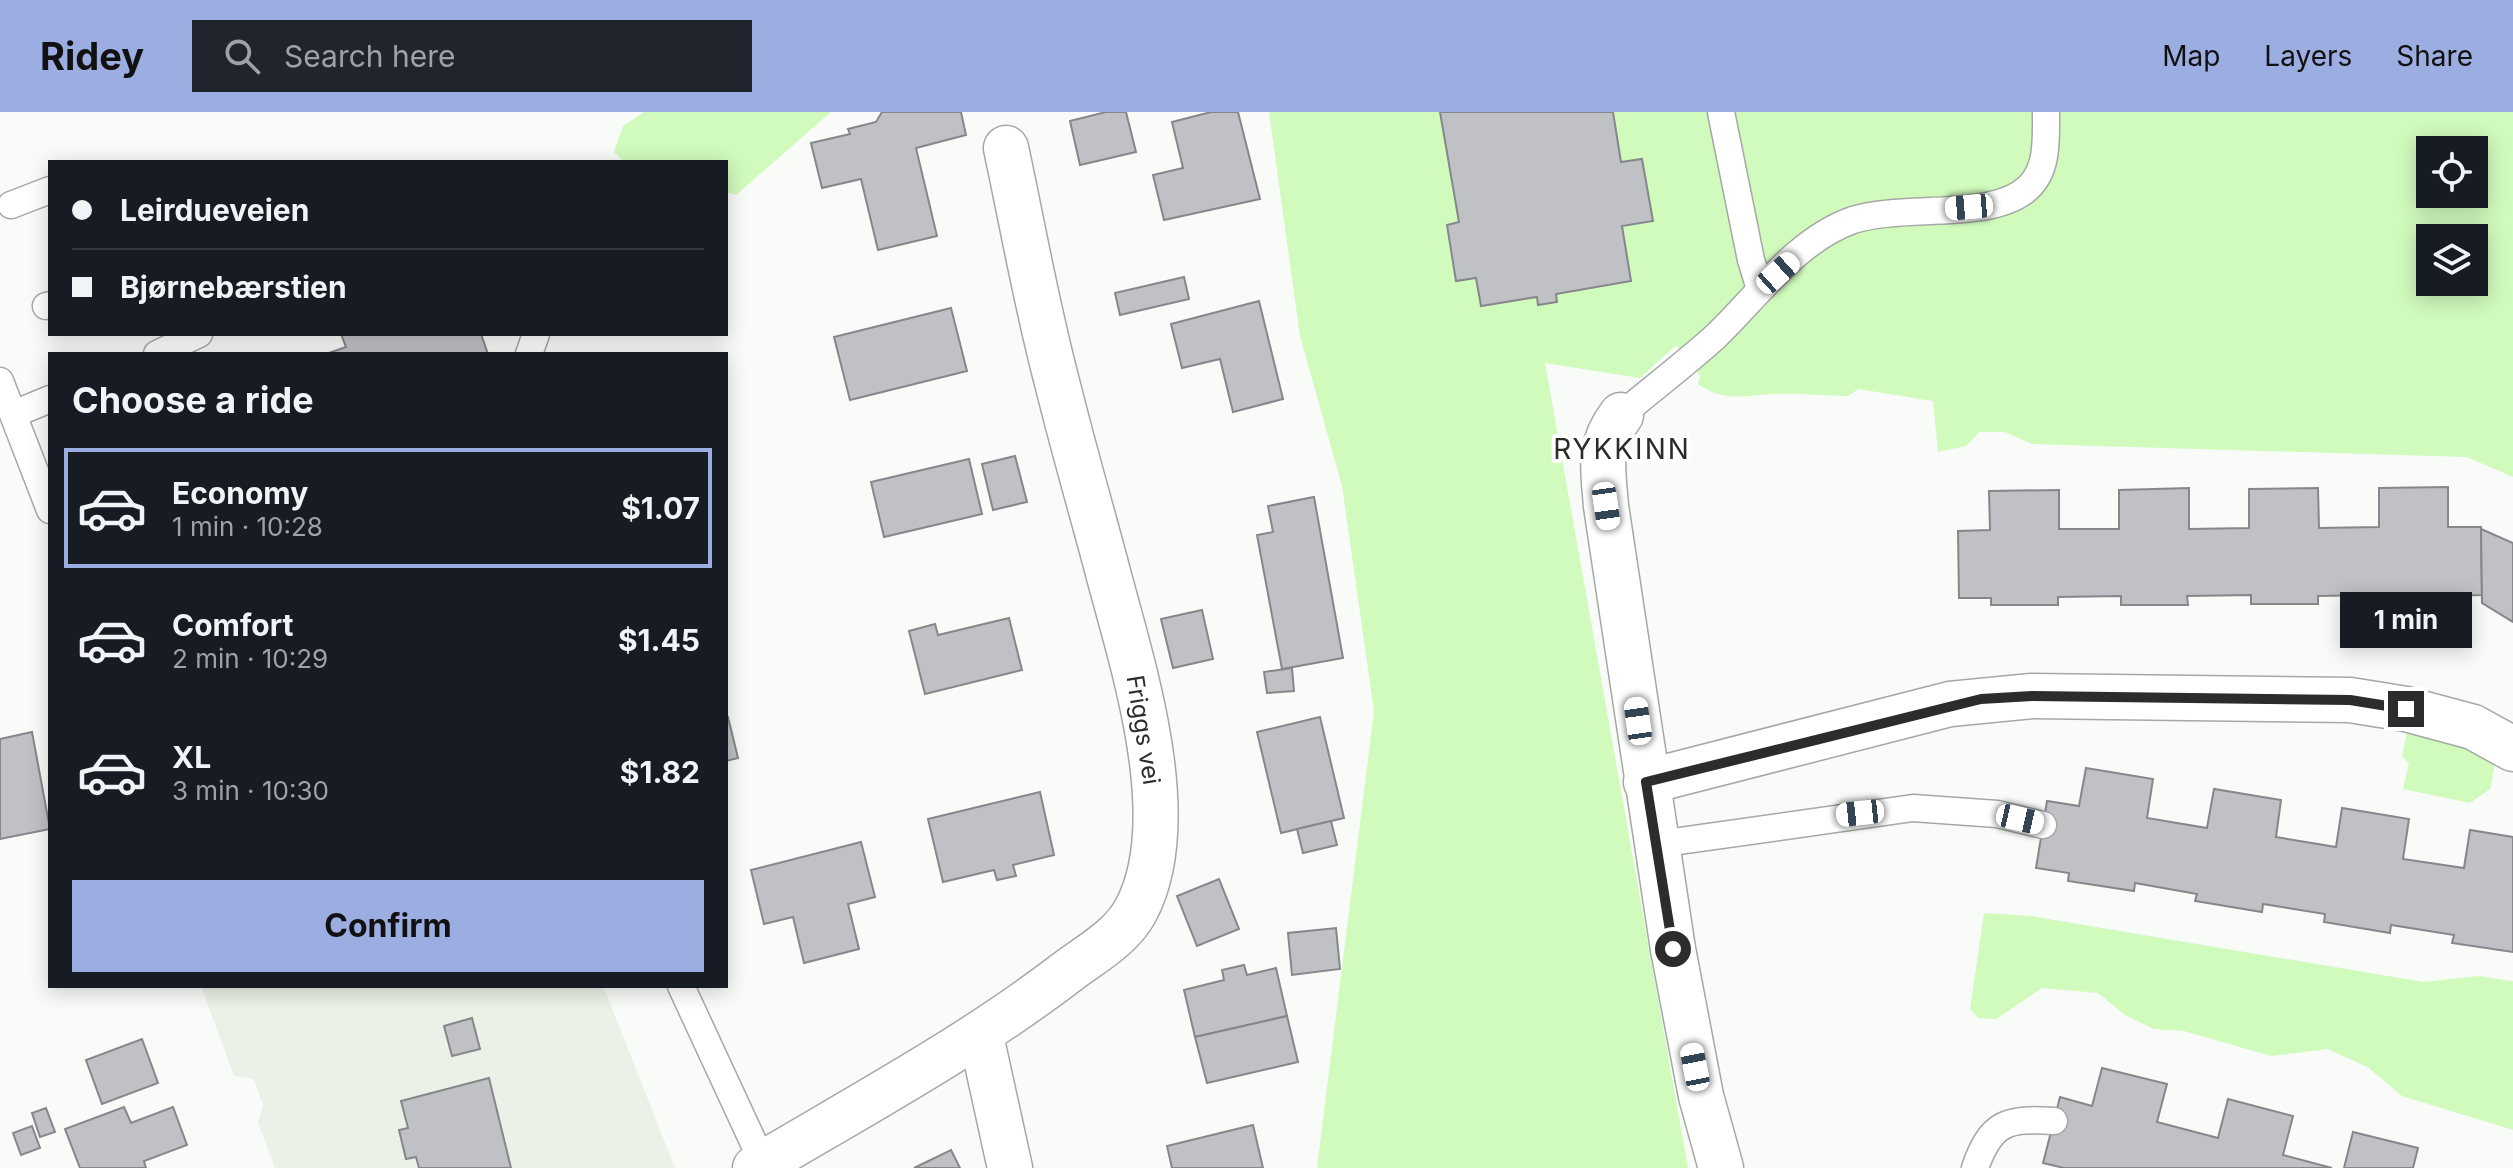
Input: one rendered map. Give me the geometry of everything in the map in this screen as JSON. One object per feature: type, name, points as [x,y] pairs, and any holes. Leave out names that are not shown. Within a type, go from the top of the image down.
[{"type":"street","name":"Friggs vei","points":[[759,1166],[981,1036],[1116,935],[1136,910],[1152,852],[1152,757],[1141,695],[1057,383],[1006,148]]},
{"type":"street","points":[[1621,415],[1608,433],[1602,453],[1606,506],[1673,949],[1701,1096],[1721,1168]]},
{"type":"street","points":[[1646,782],[1950,704],[2032,696],[2350,700],[2406,709],[2473,727],[2513,749]]},
{"type":"street","points":[[981,1036],[1010,1168]]},
{"type":"lane","points":[[1721,112],[1751,260],[1760,289]]},
{"type":"lane","points":[[1621,415],[1715,337],[1760,289],[1823,235],[1854,220],[1994,204],[2020,194],[2036,180],[2044,164],[2046,112]]},
{"type":"lane","points":[[11,205],[48,191]]},
{"type":"lane","points":[[161,352],[195,336]]},
{"type":"lane","points":[[0,381],[48,505]]},
{"type":"lane","points":[[14,414],[48,400]]},
{"type":"lane","points":[[1658,844],[1834,816],[1913,808],[1997,814],[2043,825]]},
{"type":"lane","points":[[682,988],[759,1166]]},
{"type":"lane","points":[[1975,1168],[1983,1145],[1995,1128],[2015,1121],[2054,1121]]},
{"type":"shaded area","points":[[202,988],[604,988],[675,1168],[275,1168],[258,1122],[263,1105],[254,1079],[234,1076]]},
{"type":"green space","points":[[644,112],[831,112],[736,195],[728,193],[728,160],[622,160],[614,152],[623,126]]},
{"type":"green space","points":[[1269,112],[2513,112],[2513,477],[2467,457],[2032,444],[2005,432],[1979,432],[1966,446],[1938,452],[1933,401],[1858,389],[1848,396],[1725,396],[1698,384],[1700,376],[1676,345],[1640,378],[1545,363],[1688,1168],[1317,1168],[1374,711],[1342,486],[1300,336]]},
{"type":"green space","points":[[2409,722],[2496,757],[2490,789],[2470,803],[2403,789],[2409,763],[2402,756]]},
{"type":"green space","points":[[1984,913],[2031,916],[2424,982],[2478,976],[2513,981],[2513,1130],[2402,1096],[2369,1068],[2328,1049],[2271,1056],[2184,1031],[2154,1029],[2125,1015],[2098,993],[2042,988],[1996,1019],[1978,1018],[1970,1009]]},
{"type":"building","points":[[882,112],[961,112],[966,135],[916,148],[937,236],[878,250],[861,179],[822,188],[811,143],[850,134],[848,129],[876,122]]},
{"type":"building","points":[[1106,112],[1126,112],[1136,152],[1080,165],[1070,121]]},
{"type":"building","points":[[1211,112],[1238,112],[1260,199],[1164,220],[1153,175],[1183,168],[1172,122]]},
{"type":"building","points":[[1440,112],[1613,112],[1621,162],[1642,159],[1653,221],[1622,226],[1631,281],[1556,294],[1557,302],[1538,305],[1537,297],[1481,306],[1476,278],[1456,281],[1447,225],[1459,222]]},
{"type":"building","points":[[1184,277],[1189,299],[1120,315],[1115,293]]},
{"type":"building","points":[[1259,301],[1283,399],[1233,412],[1220,359],[1182,368],[1171,324]]},
{"type":"building","points":[[951,308],[967,371],[850,400],[834,337]]},
{"type":"building","points":[[342,336],[482,336],[487,352],[332,352],[346,347]]},
{"type":"building","points":[[1015,456],[1027,502],[993,510],[982,464]]},
{"type":"building","points":[[969,459],[982,514],[884,537],[871,482]]},
{"type":"building","points":[[2448,487],[2448,527],[2481,527],[2482,595],[2447,596],[2447,603],[2379,604],[2379,595],[2318,596],[2318,604],[2251,604],[2251,595],[2187,596],[2188,605],[2121,605],[2121,596],[2058,597],[2058,605],[1991,605],[1991,598],[1959,598],[1958,531],[1990,530],[1989,491],[2059,490],[2059,529],[2119,529],[2119,490],[2189,488],[2189,529],[2249,528],[2249,489],[2318,488],[2319,528],[2379,527],[2379,488]]},
{"type":"building","points":[[1314,497],[1343,658],[1282,669],[1257,535],[1273,532],[1268,506]]},
{"type":"building","points":[[2481,529],[2513,543],[2513,622],[2482,603]]},
{"type":"building","points":[[1202,610],[1213,659],[1173,668],[1161,619]]},
{"type":"building","points":[[1009,618],[1022,670],[925,694],[909,631],[935,624],[938,635]]},
{"type":"building","points":[[1292,668],[1294,691],[1267,693],[1264,672]]},
{"type":"building","points":[[728,717],[738,758],[728,760]]},
{"type":"building","points":[[1320,717],[1344,818],[1281,833],[1257,732]]},
{"type":"building","points":[[32,732],[48,829],[0,839],[0,739]]},
{"type":"building","points":[[2086,768],[2153,779],[2147,818],[2207,828],[2214,789],[2281,800],[2276,837],[2336,847],[2342,808],[2409,819],[2403,859],[2464,868],[2470,830],[2513,837],[2513,952],[2452,943],[2454,935],[2391,925],[2390,933],[2324,922],[2325,914],[2263,904],[2262,912],[2195,901],[2197,894],[2135,883],[2134,891],[2068,881],[2069,873],[2036,868],[2047,801],[2079,806]]},
{"type":"building","points":[[1040,792],[1054,855],[1013,865],[1016,876],[997,880],[994,870],[943,882],[928,819]]},
{"type":"building","points":[[1331,821],[1337,845],[1303,853],[1297,829]]},
{"type":"building","points":[[861,842],[875,897],[848,904],[859,949],[804,963],[793,917],[764,924],[751,870]]},
{"type":"building","points":[[1219,879],[1239,929],[1197,946],[1177,896]]},
{"type":"building","points":[[1336,928],[1340,969],[1292,975],[1288,933]]},
{"type":"building","points":[[1244,965],[1247,975],[1276,968],[1287,1016],[1195,1037],[1184,990],[1224,980],[1222,970]]},
{"type":"building","points":[[1287,1016],[1298,1062],[1207,1083],[1195,1037]]},
{"type":"building","points":[[472,1018],[480,1049],[452,1056],[444,1026]]},
{"type":"building","points":[[142,1039],[158,1083],[102,1104],[86,1060]]},
{"type":"building","points":[[2102,1068],[2167,1084],[2157,1122],[2218,1138],[2228,1099],[2293,1116],[2283,1155],[2332,1168],[2064,1168],[2043,1163],[2060,1097],[2092,1106]]},
{"type":"building","points":[[489,1078],[511,1168],[419,1168],[416,1157],[406,1159],[399,1130],[408,1128],[401,1101]]},
{"type":"building","points":[[124,1107],[131,1123],[173,1107],[187,1145],[144,1161],[146,1168],[80,1168],[65,1129]]},
{"type":"building","points":[[46,1108],[55,1132],[40,1137],[32,1113]]},
{"type":"building","points":[[1253,1125],[1263,1168],[1172,1168],[1167,1146]]},
{"type":"building","points":[[32,1126],[40,1148],[21,1155],[13,1133]]},
{"type":"building","points":[[2353,1132],[2418,1148],[2413,1168],[2344,1168]]},
{"type":"building","points":[[951,1150],[960,1168],[914,1168]]},
{"type":"district","name":"RYKKINN","points":[[1622,449]]},
{"type":"route","points":[[1673,949],[1646,782],[1950,704],[1981,699],[2032,696],[2350,700],[2406,709]]}]
